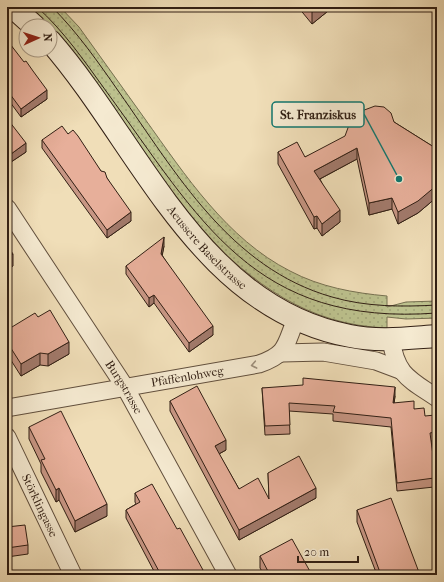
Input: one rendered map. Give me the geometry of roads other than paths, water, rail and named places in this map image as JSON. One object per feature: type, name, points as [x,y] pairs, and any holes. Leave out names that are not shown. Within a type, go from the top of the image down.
[{"type":"main road","points":[[13,7],[25,18]]},
{"type":"main road","name":"Aeussere Baselstrasse","points":[[58,52],[190,234],[243,287],[296,319],[349,336],[391,339],[437,336]]},
{"type":"street","name":"Burgstrasse","points":[[7,208],[125,386],[228,575]]},
{"type":"street","points":[[296,319],[282,353],[323,352],[376,361],[400,370],[437,398]]},
{"type":"street","points":[[391,339],[394,357],[400,370]]},
{"type":"street","name":"Pfaffenlohweg","points":[[7,408],[125,386],[259,364],[274,359],[282,353]]},
{"type":"street","name":"Störklingasse","points":[[7,437],[73,575]]},
{"type":"tram line","points":[[37,7],[47,16],[74,47],[172,182],[204,222],[238,256],[277,283],[321,302],[374,313],[437,313]]},
{"type":"tram line","points":[[52,7],[79,37],[185,185],[209,214],[235,241],[264,264],[296,283],[332,297],[358,303],[384,306],[437,305]]},
{"type":"place","name":"St. Franziskus","points":[[399,179]]}]
